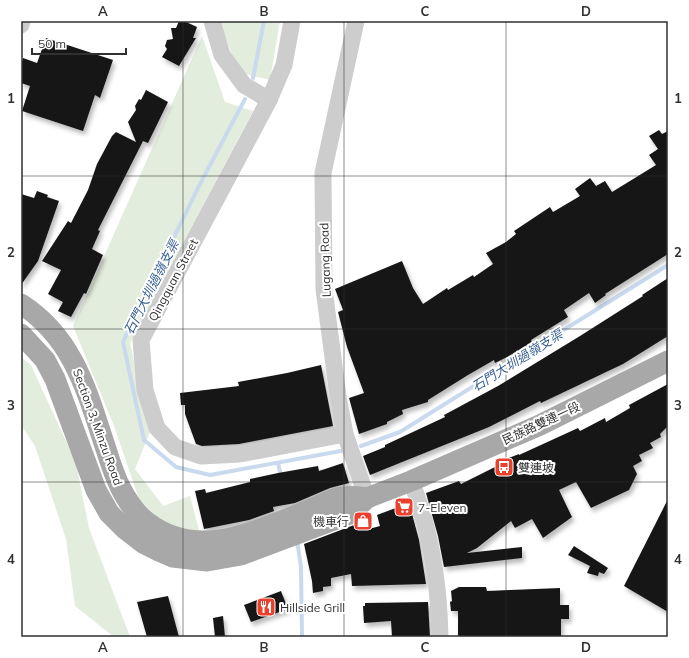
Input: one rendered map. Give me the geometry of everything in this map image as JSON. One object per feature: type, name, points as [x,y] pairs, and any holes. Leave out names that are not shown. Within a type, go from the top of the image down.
[{"type":"main road","name":"Section 3, Minzu Road","points":[[21,304],[44,320],[71,355],[85,386],[115,477],[131,504],[146,521],[156,528],[193,542],[211,542],[261,529],[342,497],[367,498]]},
{"type":"main road","name":"Section 3, Minzu Road","points":[[21,334],[45,360],[55,379],[96,490],[109,513],[125,529],[143,542],[173,557],[207,562],[241,555],[350,514],[367,498],[411,481]]},
{"type":"main road","name":"民族路雙連一段","points":[[411,481],[540,425],[668,361]]},
{"type":"street","points":[[21,25],[22,21]]},
{"type":"street","points":[[212,21],[222,54],[244,85],[269,100]]},
{"type":"street","name":"Qingquan Street","points":[[292,21],[284,65],[269,100],[141,340],[145,390],[157,428],[175,447],[201,456],[240,454],[345,434]]},
{"type":"street","name":"Lugang Road","points":[[356,21],[323,173],[324,289],[338,396],[345,434],[367,498]]},
{"type":"street","points":[[411,481],[422,506],[434,562],[439,601],[440,637]]},
{"type":"green space","points":[[219,21],[280,21],[270,80],[241,73],[234,60]]},
{"type":"green space","points":[[202,36],[225,102],[253,111],[130,343],[150,432],[135,469],[163,506],[190,496],[200,534],[166,526],[139,499],[114,426],[73,326]]},
{"type":"green space","points":[[21,357],[31,365],[76,463],[89,528],[130,637],[114,637],[75,606],[66,539],[35,446],[21,425]]},
{"type":"building","points":[[179,21],[184,21],[197,27],[193,38],[196,38],[179,66],[162,57],[167,49],[165,46],[167,40],[173,39],[171,28],[176,28]]},
{"type":"building","points":[[46,38],[113,60],[100,98],[95,95],[83,131],[22,111],[30,86],[21,83],[21,65],[23,58],[37,63]]},
{"type":"building","points":[[146,90],[168,102],[148,143],[143,141],[98,230],[100,231],[92,249],[103,255],[86,294],[84,293],[71,317],[58,311],[63,302],[48,294],[61,270],[42,261],[68,221],[71,223],[88,190],[97,164],[112,136],[116,132],[136,142],[128,122],[136,110],[135,106],[139,99],[141,100]]},
{"type":"building","points":[[659,130],[662,134],[668,131],[668,254],[605,294],[606,295],[595,303],[589,293],[564,310],[568,317],[507,357],[495,363],[494,360],[428,400],[428,402],[402,410],[403,414],[387,422],[387,424],[359,434],[349,398],[364,393],[347,347],[338,312],[343,310],[335,289],[402,261],[413,288],[423,304],[447,288],[448,290],[473,275],[474,277],[493,264],[486,253],[506,242],[516,234],[514,231],[550,207],[553,212],[580,196],[575,189],[590,178],[596,186],[605,181],[612,192],[656,165],[649,155],[658,149],[649,136]]},
{"type":"building","points":[[37,191],[48,195],[47,197],[59,201],[38,261],[21,285],[21,194],[34,198]]},
{"type":"building","points":[[668,278],[668,336],[623,364],[541,403],[540,401],[489,427],[370,475],[363,456],[385,447],[385,445],[445,417],[444,415],[498,386],[580,336],[643,296],[642,295]]},
{"type":"building","points":[[321,365],[333,426],[239,444],[202,446],[196,444],[185,414],[185,405],[181,405],[180,393],[239,386],[238,382]]},
{"type":"building","points":[[668,384],[668,426],[660,434],[661,437],[650,443],[653,448],[639,455],[642,461],[633,466],[637,474],[629,490],[591,508],[576,482],[559,490],[572,517],[543,538],[532,519],[515,528],[511,521],[477,548],[467,553],[522,547],[522,558],[444,567],[438,536],[426,493],[459,481],[461,484],[503,463],[501,461],[519,455],[578,428],[580,431],[605,418],[606,422],[630,408],[629,405]]},
{"type":"building","points":[[343,463],[349,483],[330,488],[295,503],[273,507],[274,511],[249,520],[204,529],[195,491],[205,489],[206,493],[250,482],[250,479],[318,466],[319,471]]},
{"type":"building","points":[[668,499],[668,612],[624,586]]},
{"type":"building","points":[[409,503],[419,540],[426,584],[352,586],[351,574],[331,578],[331,586],[323,587],[323,591],[313,593],[304,544],[354,525],[362,520],[365,530],[380,526],[377,515]]},
{"type":"building","points":[[574,546],[608,568],[604,574],[599,572],[598,576],[587,573],[590,566],[568,555]]},
{"type":"building","points":[[459,587],[486,587],[487,591],[560,588],[560,605],[569,605],[569,619],[561,619],[561,637],[458,637],[458,611],[451,611],[450,602],[452,601],[451,591]]},
{"type":"building","name":"Hillside Grill","points":[[281,591],[288,609],[251,622],[244,605]]},
{"type":"building","points":[[168,596],[179,637],[147,637],[137,602]]},
{"type":"building","points":[[428,602],[430,637],[392,637],[391,621],[364,623],[363,606],[365,606],[365,603]]},
{"type":"building","points":[[223,616],[225,637],[215,637],[213,618]]},
{"type":"waterway","name":"石門大圳過嶺支渠","points":[[253,78],[264,21]]},
{"type":"waterway","name":"石門大圳過嶺支渠","points":[[245,99],[199,186],[123,342],[144,440],[176,467],[210,475],[346,450]]},
{"type":"waterway","name":"石門大圳過嶺支渠","points":[[361,446],[400,432],[668,265]]},
{"type":"waterway","points":[[278,463],[281,476]]},
{"type":"waterway","points":[[297,540],[301,567],[302,637]]},
{"type":"place","name":"雙連坡","points":[[504,467]]},
{"type":"place","name":"7-Eleven","points":[[404,507]]},
{"type":"place","name":"機車行","points":[[363,521]]},
{"type":"place","name":"Hillside Grill","points":[[266,607]]}]
